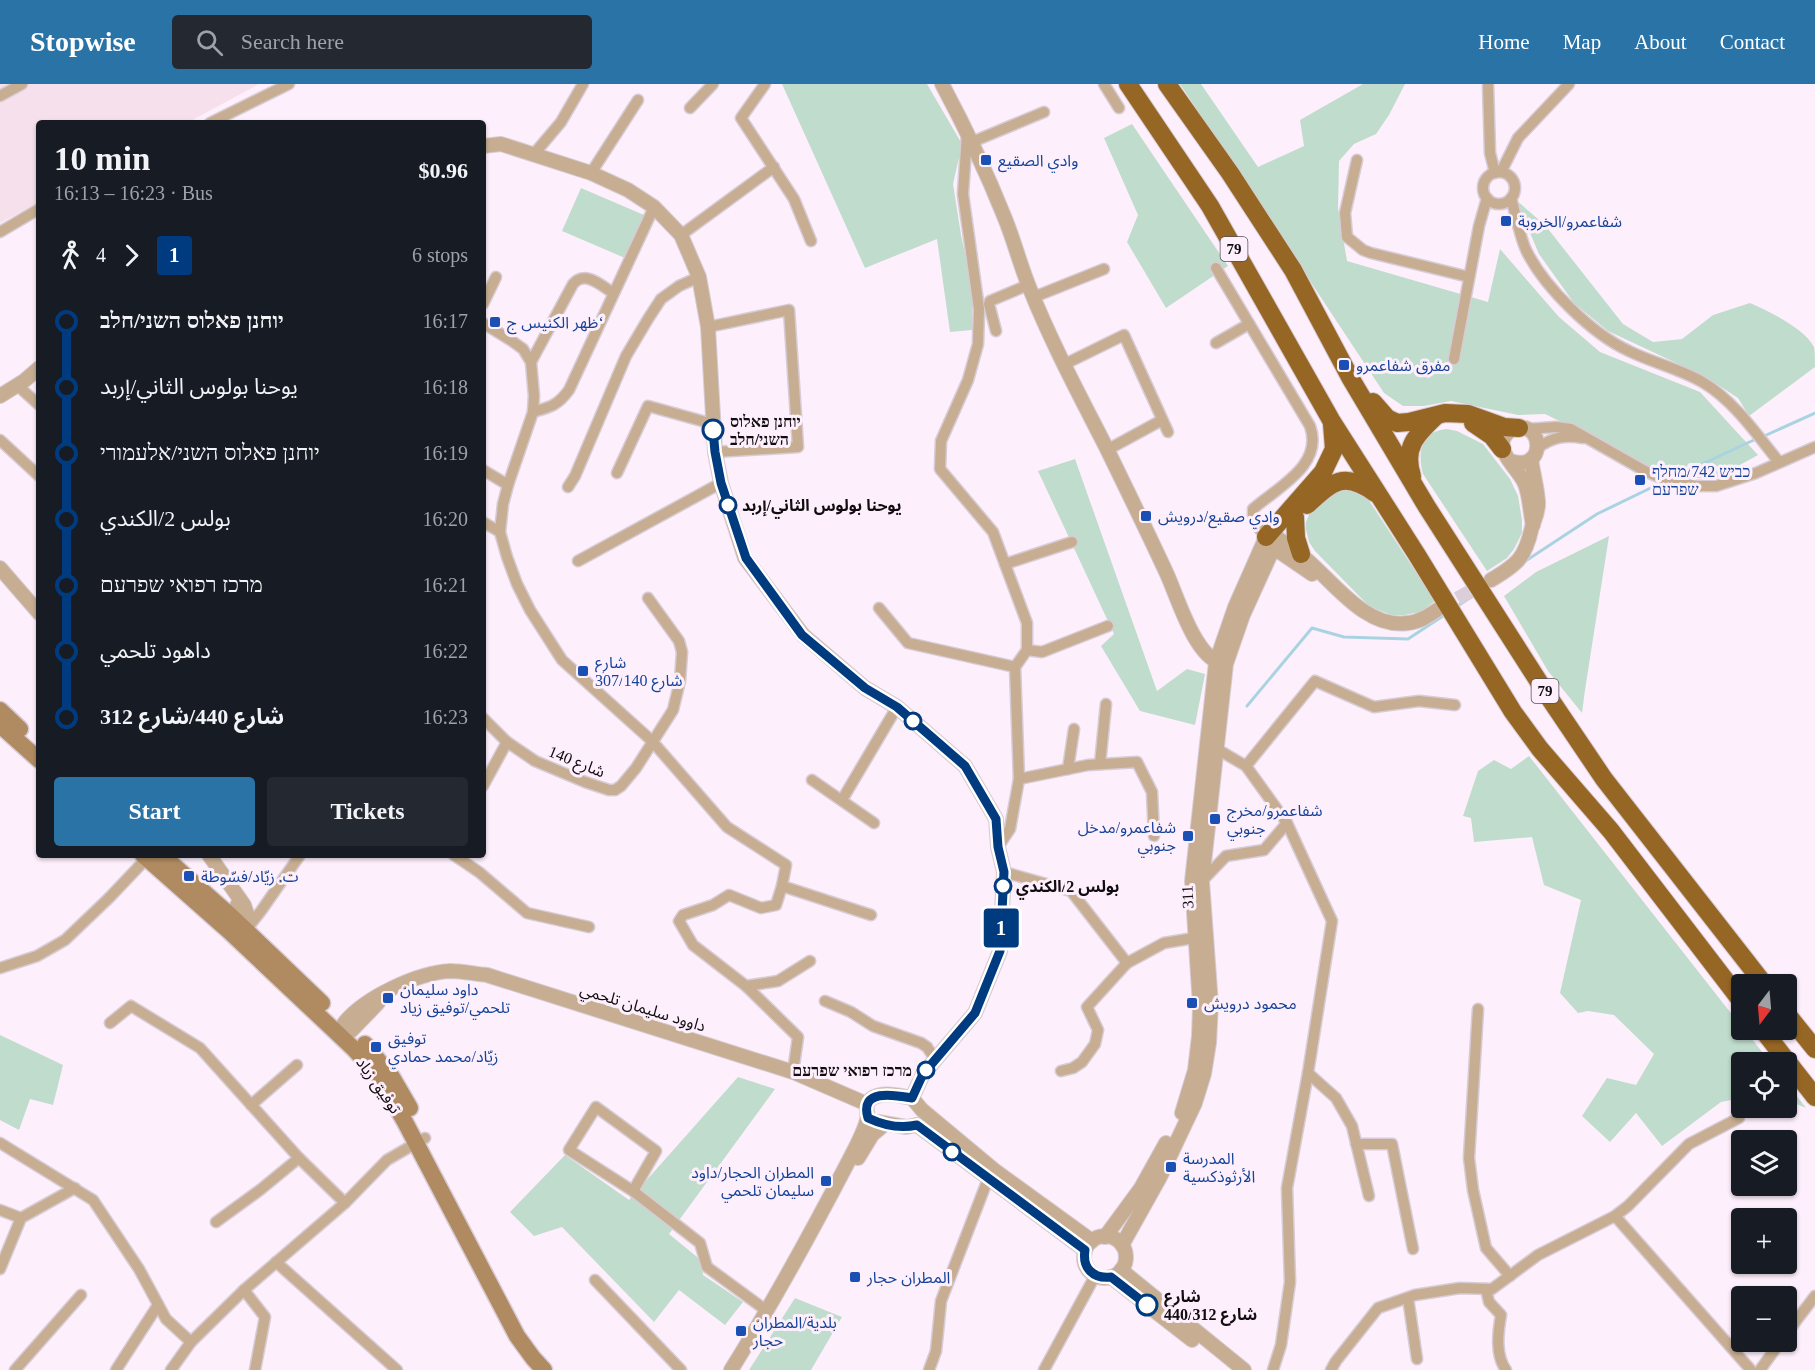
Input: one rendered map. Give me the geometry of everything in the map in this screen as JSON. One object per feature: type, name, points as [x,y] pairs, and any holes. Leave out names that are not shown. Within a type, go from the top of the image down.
[{"type":"highway","name":"79","points":[[1128,84],[1210,206],[1331,420],[1518,720],[1611,831],[1731,988]]},
{"type":"highway","name":"79","points":[[1167,84],[1230,172],[1293,270],[1351,379],[1427,507],[1546,693],[1604,778],[1756,974]]},
{"type":"highway","points":[[1351,379],[1388,418],[1397,423],[1445,413],[1477,416],[1504,426],[1523,428]]},
{"type":"highway","points":[[1459,414],[1465,420],[1483,428],[1507,455]]},
{"type":"highway","points":[[1427,507],[1413,479],[1408,459],[1416,438],[1437,415]]},
{"type":"highway","points":[[1272,541],[1296,504],[1328,464],[1334,449],[1331,420]]},
{"type":"highway","points":[[1272,541],[1324,490],[1340,480],[1360,483],[1381,498]]},
{"type":"highway","points":[[1294,517],[1301,560]]},
{"type":"highway","points":[[1797,1027],[1815,1049]]},
{"type":"highway","points":[[1771,1040],[1815,1097]]},
{"type":"main road","points":[[0,710],[36,742]]},
{"type":"main road","points":[[0,725],[36,757]]},
{"type":"main road","name":"توفيق زياد","points":[[153,858],[236,926],[345,1030],[420,1140],[523,1327],[537,1349],[555,1370]]},
{"type":"main road","name":"توفيق زياد","points":[[420,1140],[517,1336],[544,1370]]},
{"type":"street","points":[[0,96],[22,84]]},
{"type":"street","points":[[216,120],[289,84]]},
{"type":"street","points":[[534,154],[561,122],[583,84]]},
{"type":"street","points":[[690,108],[713,84]]},
{"type":"street","points":[[765,84],[741,118],[794,199],[812,241]]},
{"type":"street","points":[[942,84],[970,136],[1005,216],[1031,291],[1063,365],[1167,573],[1190,628],[1202,648],[1221,663]]},
{"type":"street","points":[[1104,84],[1119,108]]},
{"type":"street","points":[[1488,84],[1490,153],[1498,173]]},
{"type":"street","points":[[1511,198],[1502,203],[1491,202],[1483,189],[1486,179],[1498,173],[1518,138],[1569,84]]},
{"type":"street","points":[[591,173],[638,100]]},
{"type":"street","points":[[970,136],[1044,112]]},
{"type":"street","points":[[970,136],[963,194],[979,309],[978,344],[968,380],[940,441],[940,470],[993,532],[1027,623],[1027,650],[1015,667],[1019,779],[1010,830],[998,847]]},
{"type":"street","points":[[486,146],[501,144],[591,173],[627,190],[654,207],[681,235],[699,276],[708,327],[715,452],[721,483],[746,558],[802,635],[865,688],[897,707],[965,766],[996,819],[998,847],[1004,872],[1000,951],[975,1013],[923,1074],[912,1098]]},
{"type":"street","points":[[1357,160],[1345,213],[1347,237],[1363,250],[1371,253],[1469,277]]},
{"type":"street","points":[[681,235],[774,167]]},
{"type":"street","points":[[1498,173],[1509,176],[1514,184],[1511,198],[1526,250],[1556,291],[1583,320],[1605,338],[1627,351],[1704,383],[1737,412],[1779,462]]},
{"type":"street","points":[[1454,359],[1479,226],[1487,198]]},
{"type":"street","points":[[533,412],[561,402],[569,390],[654,207]]},
{"type":"street","points":[[0,232],[36,211]]},
{"type":"street","points":[[1216,268],[1310,426],[1314,441],[1307,460],[1297,474],[1253,509],[1253,521],[1272,541],[1301,560],[1374,618],[1392,623],[1410,623],[1437,610]]},
{"type":"street","points":[[996,331],[990,301],[1104,269]]},
{"type":"street","points":[[568,487],[575,476],[626,356],[648,319],[661,299],[679,286],[699,276]]},
{"type":"street","points":[[486,298],[496,277]]},
{"type":"street","points":[[531,362],[577,279],[583,277],[590,279],[614,292]]},
{"type":"street","points":[[708,327],[789,310],[798,447],[715,452]]},
{"type":"street","points":[[1216,343],[1249,324]]},
{"type":"street","points":[[486,325],[523,349],[531,362],[533,412],[508,485],[500,532],[517,584],[530,610],[562,660],[652,741],[727,827],[786,865],[776,905],[761,908],[729,895],[713,905],[683,915],[679,921],[693,945],[746,986],[798,1037],[793,1072]]},
{"type":"street","points":[[1063,365],[1124,335],[1168,432]]},
{"type":"street","points":[[0,396],[36,370]]},
{"type":"street","points":[[17,385],[36,402]]},
{"type":"street","points":[[617,472],[648,406],[713,424]]},
{"type":"street","points":[[1107,450],[1162,420]]},
{"type":"street","points":[[1533,525],[1524,483],[1507,455],[1504,438],[1508,433],[1523,428],[1564,428],[1579,433],[1630,464],[1654,475],[1678,484],[1695,486],[1716,486],[1756,473],[1815,447]]},
{"type":"street","points":[[1491,580],[1521,558],[1538,516],[1534,434],[1523,428]]},
{"type":"street","points":[[1507,455],[1522,463],[1554,438],[1573,436],[1586,439]]},
{"type":"street","points":[[0,440],[36,473]]},
{"type":"street","points":[[486,472],[508,485]]},
{"type":"street","points":[[578,561],[721,483]]},
{"type":"street","points":[[486,524],[500,532]]},
{"type":"street","name":"311","points":[[1221,663],[1263,573],[1272,541]]},
{"type":"street","name":"311","points":[[1094,1243],[1141,1188],[1180,1119],[1195,1070],[1200,1036],[1200,1007],[1191,881],[1221,663],[1235,607],[1272,541]]},
{"type":"street","points":[[1005,564],[1071,542]]},
{"type":"street","points":[[1263,573],[1273,567],[1301,560]]},
{"type":"street","points":[[0,568],[36,609]]},
{"type":"street","points":[[648,598],[679,641],[682,652],[680,681],[673,710],[652,741]]},
{"type":"street","points":[[879,608],[908,644],[1015,667]]},
{"type":"street","points":[[1027,650],[1042,652],[1108,626]]},
{"type":"street","points":[[1246,766],[1315,681],[1374,707],[1419,701],[1455,705]]},
{"type":"street","points":[[1100,764],[1106,704]]},
{"type":"street","points":[[842,800],[897,707]]},
{"type":"street","name":"شارع 140","points":[[486,721],[507,742],[535,761],[609,790],[615,790],[621,786],[636,768],[652,741]]},
{"type":"street","points":[[1068,769],[1074,729]]},
{"type":"street","points":[[486,780],[507,742]]},
{"type":"street","points":[[1211,748],[1246,766],[1287,823],[1332,921],[1287,1188],[1290,1282],[1281,1345],[1274,1370]]},
{"type":"street","name":"311","points":[[1122,1245],[1160,1177],[1195,1103],[1204,1074],[1209,1043],[1211,1004],[1202,881],[1211,748]]},
{"type":"street","points":[[1019,779],[1100,764],[1137,762],[1152,792],[1154,836]]},
{"type":"street","points":[[812,780],[874,823]]},
{"type":"street","points":[[1202,881],[1226,856],[1264,850],[1287,823]]},
{"type":"street","points":[[0,968],[37,956],[65,940],[149,858]]},
{"type":"street","points":[[211,858],[244,905],[247,914],[236,926]]},
{"type":"street","points":[[236,926],[261,911],[298,858]]},
{"type":"street","points":[[458,858],[479,872],[527,913],[589,927]]},
{"type":"street","points":[[1004,872],[1071,891],[1127,963]]},
{"type":"street","points":[[782,886],[872,915]]},
{"type":"street","points":[[1061,1071],[1073,1068],[1082,1062],[1095,1044],[1098,1030],[1087,1007],[1127,963],[1164,943],[1194,938]]},
{"type":"street","points":[[746,986],[778,981],[810,961]]},
{"type":"street","name":"داوود سليمان تلحمي","points":[[345,1030],[373,999],[403,984],[433,974],[451,971],[487,975],[793,1072],[868,1111],[885,1124],[906,1127],[917,1125]]},
{"type":"street","points":[[825,1001],[851,1012],[873,1026],[927,1047],[935,1059]]},
{"type":"street","points":[[110,1023],[131,1006],[200,1048],[299,1158],[345,1203]]},
{"type":"street","points":[[1478,1009],[1469,1158],[1471,1179],[1486,1248],[1510,1276]]},
{"type":"street","points":[[251,1105],[297,1065]]},
{"type":"street","points":[[1308,1073],[1336,1098],[1352,1126],[1369,1196]]},
{"type":"street","points":[[731,1370],[767,1311],[828,1201],[849,1159],[871,1099],[877,1096],[912,1098],[922,1110],[994,1170],[1094,1243]]},
{"type":"street","points":[[633,1191],[656,1151],[596,1107],[569,1150],[633,1191],[700,1243],[706,1267],[767,1311]]},
{"type":"street","points":[[922,1110],[917,1125],[988,1179],[1094,1243],[1116,1240],[1122,1245],[1125,1256],[1116,1273],[1102,1278],[1089,1271],[1084,1258],[1094,1243]]},
{"type":"street","points":[[1335,1368],[1378,1308],[1408,1298],[1460,1288],[1492,1289],[1538,1255],[1615,1216],[1628,1206],[1689,1144],[1739,1118]]},
{"type":"street","points":[[741,1370],[872,1135],[885,1124]]},
{"type":"street","points":[[171,1370],[191,1342],[244,1290],[345,1203],[387,1160],[420,1140]]},
{"type":"street","points":[[0,1143],[93,1200],[139,1269],[166,1319],[191,1342]]},
{"type":"street","points":[[1356,1144],[1392,1144],[1413,1249]]},
{"type":"street","points":[[216,1222],[299,1158]]},
{"type":"street","points":[[929,1370],[936,1351],[941,1301],[988,1179]]},
{"type":"street","points":[[0,1269],[21,1218],[75,1188]]},
{"type":"street","points":[[0,1209],[21,1218]]},
{"type":"street","points":[[1615,1216],[1751,1370]]},
{"type":"street","points":[[276,1262],[397,1370]]},
{"type":"street","points":[[1116,1273],[1232,1370]]},
{"type":"street","points":[[1116,1273],[1244,1370]]},
{"type":"street","points":[[1044,1370],[1095,1276]]},
{"type":"street","points":[[595,1280],[681,1370]]},
{"type":"street","points":[[1486,1289],[1489,1302],[1501,1315],[1498,1335],[1502,1364],[1506,1370]]},
{"type":"street","points":[[244,1290],[265,1317],[255,1370]]},
{"type":"street","points":[[15,1370],[81,1295]]},
{"type":"street","points":[[1797,1320],[1815,1296]]},
{"type":"street","points":[[1408,1298],[1417,1359]]},
{"type":"street","points":[[116,1370],[158,1305]]},
{"type":"street","points":[[1760,1370],[1773,1352]]},
{"type":"shaded area","points":[[0,84],[259,84],[193,120],[36,120],[36,204],[0,223]]},
{"type":"green space","points":[[782,84],[927,84],[962,144],[953,184],[973,290],[972,330],[950,332],[937,239],[865,268]]},
{"type":"green space","points":[[1180,84],[1201,84],[1258,167],[1304,146],[1300,120],[1363,84],[1405,84],[1376,134],[1354,144],[1339,161],[1338,208],[1347,261],[1488,302],[1500,249],[1559,317],[1600,352],[1700,392],[1758,455],[1716,478],[1680,478],[1640,468],[1576,429],[1545,414],[1518,415],[1451,401],[1424,406],[1403,406],[1384,393]]},
{"type":"green space","points":[[1132,124],[1228,266],[1166,308],[1127,242],[1138,215],[1104,138]]},
{"type":"green space","points":[[581,188],[644,215],[625,258],[562,231]]},
{"type":"green space","points":[[1516,200],[1545,225],[1623,324],[1653,342],[1682,339],[1713,315],[1750,303],[1786,321],[1803,333],[1814,347],[1815,367],[1749,416],[1738,398],[1706,377],[1608,331],[1574,303],[1539,254]]},
{"type":"green space","points":[[1447,429],[1457,431],[1483,444],[1510,479],[1518,496],[1522,533],[1507,558],[1487,571],[1423,474],[1421,451],[1426,438]]},
{"type":"green space","points":[[1075,459],[1157,691],[1187,669],[1205,674],[1195,725],[1140,711],[1101,646],[1114,634],[1038,471]]},
{"type":"green space","points":[[1348,485],[1366,496],[1435,601],[1420,612],[1392,615],[1368,605],[1309,542],[1306,522],[1310,512],[1330,491]]},
{"type":"green space","points":[[1609,536],[1582,713],[1548,671],[1504,596],[1536,572]]},
{"type":"green space","points":[[1529,756],[1731,1013],[1731,1040],[1753,1040],[1762,1052],[1731,1052],[1731,1100],[1721,1102],[1662,1146],[1636,1113],[1610,1142],[1582,1116],[1607,1078],[1636,1085],[1654,1054],[1614,1015],[1588,1011],[1578,1013],[1560,993],[1581,900],[1544,885],[1532,837],[1474,842],[1471,818],[1463,816],[1478,771],[1494,760],[1511,769]]},
{"type":"green space","points":[[0,1035],[63,1065],[53,1105],[30,1099],[19,1130],[0,1120]]},
{"type":"green space","points":[[738,1077],[775,1089],[669,1234],[702,1261],[703,1275],[743,1302],[725,1325],[679,1290],[654,1322],[562,1227],[534,1236],[510,1212],[565,1155],[629,1200]]},
{"type":"green space","points":[[1797,1096],[1806,1108],[1797,1104]]},
{"type":"green space","points":[[795,1298],[842,1317],[811,1370],[749,1370]]},
{"type":"waterway","points":[[1762,437],[1815,413]]},
{"type":"waterway","points":[[1672,478],[1756,439]]},
{"type":"waterway","points":[[1524,562],[1597,514],[1663,482]]},
{"type":"waterway","points":[[1456,607],[1476,594]]},
{"type":"waterway","points":[[1247,706],[1312,628],[1344,637],[1408,639],[1446,614]]},
{"type":"tunnel","points":[[1439,609],[1485,583]]},
{"type":"bus line","name":"1","points":[[713,430],[721,483],[746,558],[802,635],[865,688],[897,707],[965,766],[996,819],[998,847],[1004,872],[1000,951],[975,1013],[923,1074],[912,1098],[892,1095],[877,1096],[867,1104],[868,1118],[885,1124],[906,1127],[917,1125],[1085,1250],[1085,1265],[1095,1276],[1111,1277],[1147,1305]]},
{"type":"place","name":"وادي الصقيع","points":[[986,160]]},
{"type":"place","name":"شفاعمرو/الخروبة","points":[[1506,221]]},
{"type":"place","name":"ظهر الكنيس ج‘","points":[[495,322]]},
{"type":"place","name":"مفرق شفاعمرو","points":[[1344,365]]},
{"type":"place","name":"יוחנן פאלוס השני/חלב","points":[[713,430]]},
{"type":"place","name":"כביש 742/מחלף שפרעם","points":[[1640,480]]},
{"type":"place","name":"يوحنا بولوس الثاني/إربد","points":[[728,505]]},
{"type":"place","name":"وادي صقيع/درويش","points":[[1146,516]]},
{"type":"place","name":"شارع 307/شارع 140","points":[[583,671]]},
{"type":"place","name":"شفاعمرو/مخرج جنوبي","points":[[1215,819]]},
{"type":"place","name":"شفاعمرو/مدخل جنوبي","points":[[1188,836]]},
{"type":"place","name":"ت. زيّاد/فسّوطة","points":[[189,876]]},
{"type":"place","name":"بولس 2/الكندي","points":[[1003,886]]},
{"type":"place","name":"داود سليمان تلحمي/توفيق زياد","points":[[388,998]]},
{"type":"place","name":"محمود درويش","points":[[1192,1003]]},
{"type":"place","name":"توفيق زيّاد/محمد حمادي","points":[[376,1047]]},
{"type":"place","name":"מרכז רפואי שפרעם","points":[[926,1070]]},
{"type":"place","name":"المدرسة الأرثوذكسية","points":[[1171,1167]]},
{"type":"place","name":"المطران الحجار/داود سليمان تلحمي","points":[[826,1181]]},
{"type":"place","name":"المطران حجار","points":[[855,1277]]},
{"type":"place","name":"شارع 440/شارع 312","points":[[1147,1305]]},
{"type":"place","name":"بلدية/المطران حجار","points":[[741,1331]]}]
